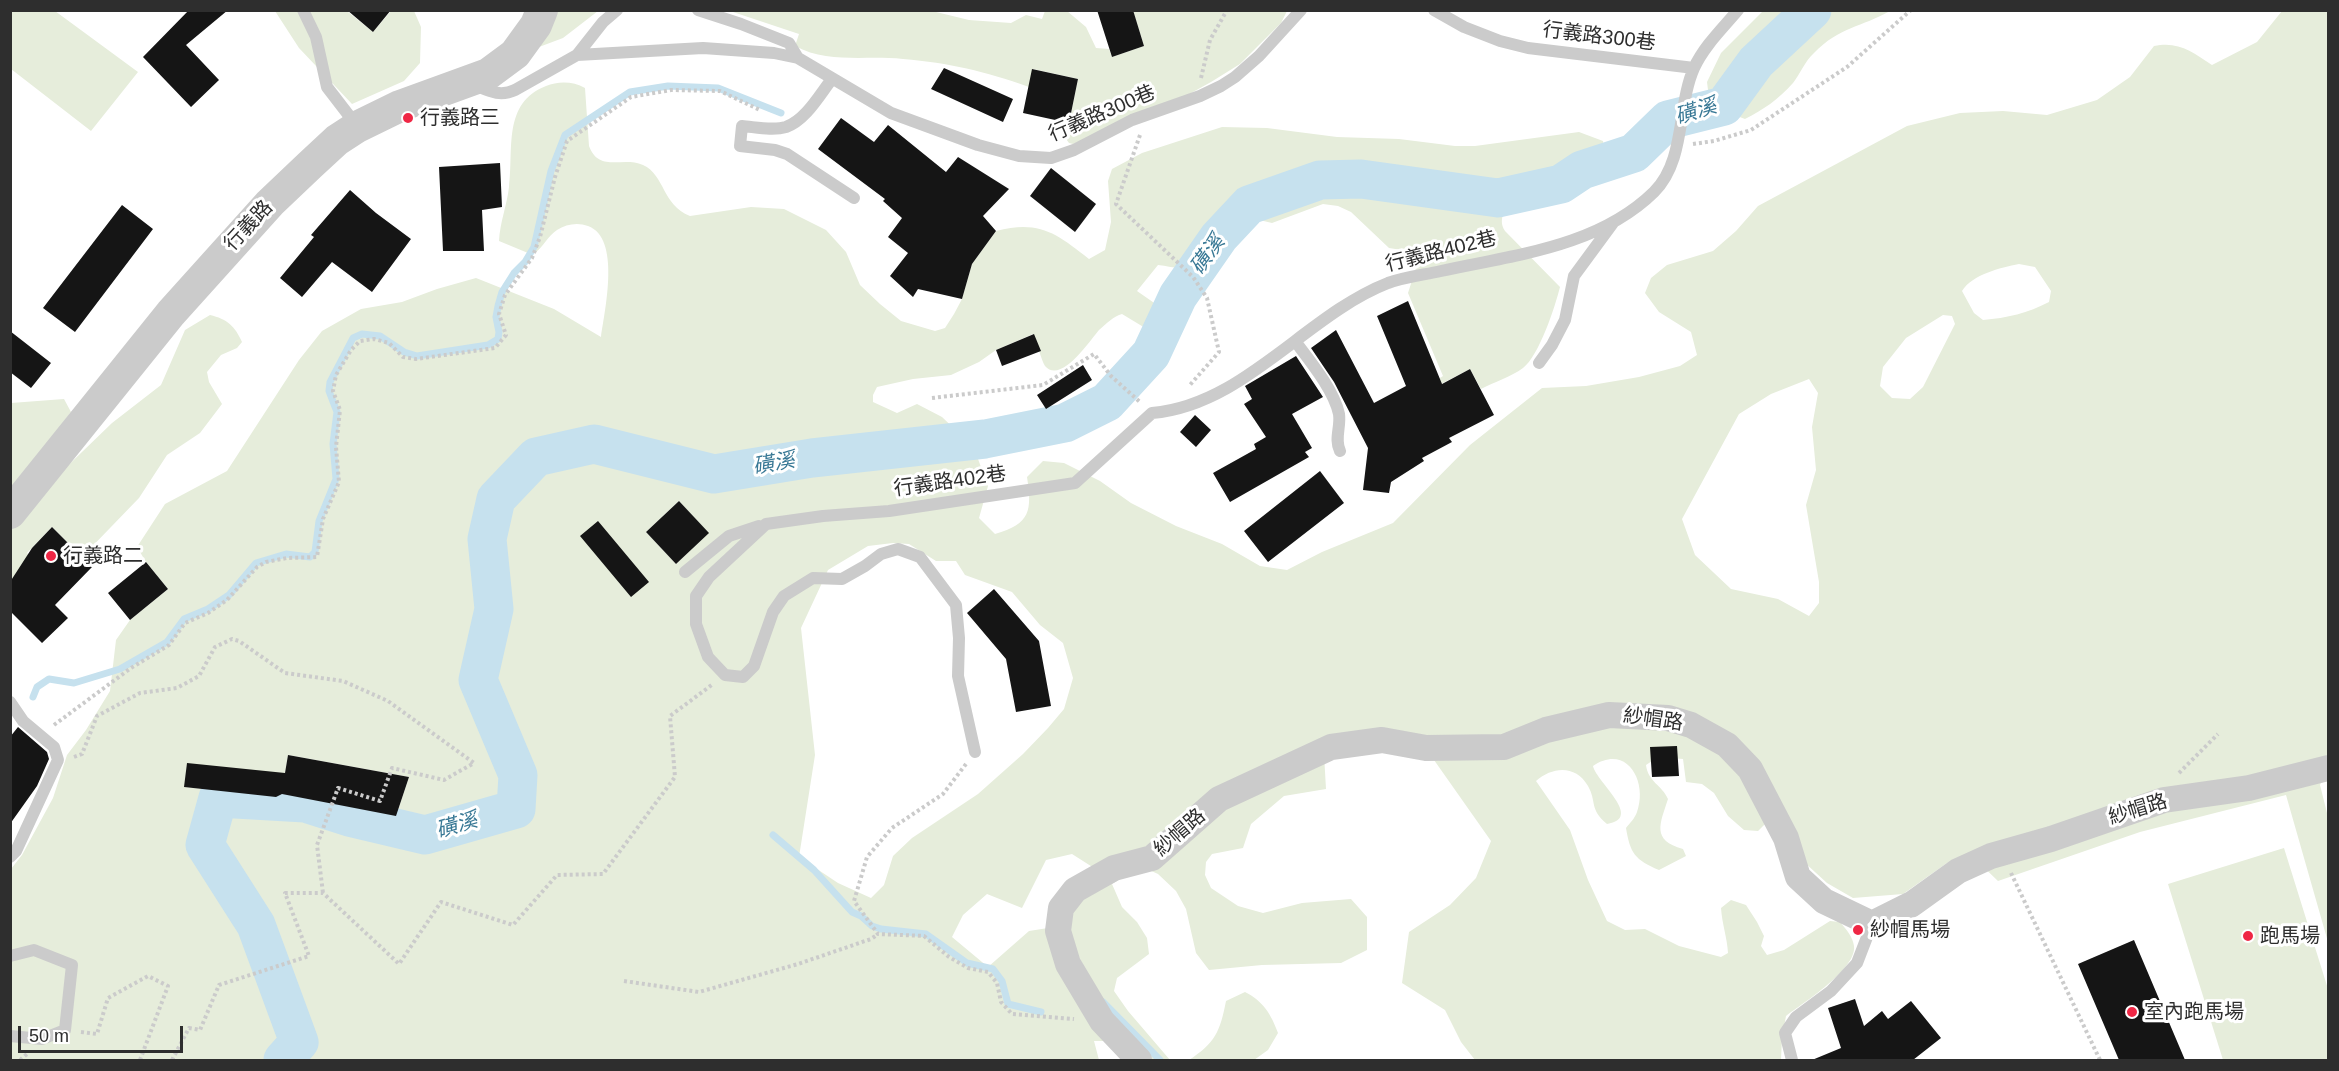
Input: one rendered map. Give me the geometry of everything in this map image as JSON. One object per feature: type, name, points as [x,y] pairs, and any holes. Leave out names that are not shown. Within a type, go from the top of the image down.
[{"type":"street","name":"行義路","points":[[10,513],[171,313],[270,202],[337,140],[357,127],[400,106],[488,74],[515,54],[536,25],[542,10]]},
{"type":"street","name":"紗帽路","points":[[1139,1060],[1102,1021],[1068,964],[1058,931],[1061,908],[1076,890],[1114,868],[1152,858],[1219,799],[1331,747],[1382,740],[1426,748],[1504,747],[1546,730],[1609,715],[1668,718],[1691,725],[1727,745],[1750,769],[1786,838],[1798,877],[1824,900],[1872,924],[1912,904],[1958,871],[1991,856],[2164,800],[2249,788],[2328,768]]},
{"type":"lane","points":[[303,10],[316,37],[327,87],[357,127]]},
{"type":"lane","name":"行義路300巷","points":[[467,82],[493,93],[506,94],[577,55],[603,22],[617,10]]},
{"type":"lane","name":"行義路300巷","points":[[698,10],[789,43],[798,58]]},
{"type":"lane","name":"行義路300巷","points":[[577,55],[703,48],[774,52],[798,58],[898,116],[978,145],[1035,158],[1051,158],[1113,129],[1200,96],[1235,77],[1301,10]]},
{"type":"lane","name":"行義路300巷","points":[[1434,10],[1464,27],[1500,41],[1528,48],[1694,68]]},
{"type":"lane","points":[[1694,68],[1706,48],[1738,10]]},
{"type":"lane","name":"行義路402巷","points":[[685,572],[729,536],[766,524],[823,516],[889,511],[1075,483],[1152,412],[1167,411],[1209,396],[1270,361],[1342,308],[1387,284],[1558,245],[1588,234],[1616,220],[1656,190],[1670,168],[1694,68]]},
{"type":"lane","points":[[832,79],[795,122],[780,128],[742,126],[740,146],[775,150],[787,154],[854,198]]},
{"type":"lane","points":[[1539,363],[1552,345],[1565,320],[1574,276],[1616,220]]},
{"type":"lane","points":[[1295,341],[1331,396],[1339,414],[1337,446],[1340,452]]},
{"type":"lane","points":[[766,524],[709,577],[696,596],[696,624],[708,657],[725,675],[743,677],[754,666],[773,612],[784,596],[813,578],[842,579],[881,554],[898,549],[920,557],[956,605],[959,638],[958,676],[975,752]]},
{"type":"lane","points":[[10,702],[23,721],[54,747],[58,760],[16,851],[10,857]]},
{"type":"lane","points":[[1792,1060],[1785,1033],[1796,1017],[1831,991],[1857,963],[1872,924]]},
{"type":"lane","points":[[10,956],[34,950],[72,965],[65,1030],[42,1039],[10,1036]]},
{"type":"path","points":[[1200,96],[1201,69],[1210,40],[1227,10]]},
{"type":"path","points":[[1714,141],[1751,130],[1847,67],[1911,10]]},
{"type":"path","points":[[40,736],[86,699],[169,645],[185,622],[208,613],[228,600],[257,567],[266,562],[287,558],[317,557],[323,519],[339,482],[336,447],[340,410],[333,391],[336,375],[351,350],[360,341],[374,339],[389,343],[403,357],[416,359],[495,348],[506,335],[499,314],[506,295],[532,258],[567,141],[631,97],[672,90],[720,91],[795,122]]},
{"type":"path","points":[[1147,115],[1116,204],[1193,278],[1207,298],[1219,352],[1167,411]]},
{"type":"path","points":[[932,398],[1043,385],[1094,354],[1111,376],[1152,412]]},
{"type":"path","points":[[58,760],[82,754],[97,716],[140,693],[177,688],[199,676],[215,647],[232,639],[239,641],[285,674],[343,681],[388,701],[474,764],[444,780],[392,768],[380,801],[338,788],[317,844],[323,893],[399,964],[441,902],[513,925],[557,875],[603,874],[675,777],[670,716],[725,675]]},
{"type":"path","points":[[2164,800],[2177,776],[2218,734]]},
{"type":"path","points":[[878,934],[854,901],[867,857],[892,828],[943,794],[975,752]]},
{"type":"path","points":[[2003,853],[2016,888],[2100,1060]]},
{"type":"path","points":[[172,1060],[189,1028],[200,1030],[219,985],[309,956],[285,893],[323,893]]},
{"type":"path","points":[[624,981],[699,992],[798,964],[871,939],[878,934],[924,936],[949,957],[968,968],[988,972],[997,983],[1001,1002],[1012,1014],[1102,1021]]},
{"type":"path","points":[[65,1030],[97,1034],[108,998],[148,976],[168,986],[140,1060]]},
{"type":"green space","points":[[10,11],[55,11],[138,72],[91,131],[11,69]]},
{"type":"green space","points":[[275,11],[347,11],[373,32],[391,11],[414,11],[421,27],[420,63],[404,81],[352,104],[299,48]]},
{"type":"green space","points":[[551,11],[598,11],[563,38],[531,50]]},
{"type":"green space","points":[[730,11],[932,11],[969,20],[1011,23],[1026,15],[1042,19],[1045,11],[1067,11],[1086,27],[1096,48],[1109,49],[1112,57],[1144,46],[1133,11],[1287,11],[1281,23],[1240,64],[1184,97],[1073,144],[1069,143],[1061,132],[1069,123],[1078,79],[1033,69],[1029,87],[952,65],[889,58],[848,58],[821,55],[795,46],[799,34]]},
{"type":"green space","points":[[1763,11],[1822,11],[1821,15],[1827,11],[1890,11],[1823,44],[1782,94],[1745,119],[1737,116],[1774,52],[1751,64],[1726,87],[1715,91],[1708,90],[1707,82],[1721,53]]},
{"type":"green space","points":[[2282,11],[2328,11],[2328,764],[2320,785],[2328,817],[2328,942],[2286,795],[2140,832],[1998,881],[1972,856],[1947,863],[1903,894],[1853,898],[1827,883],[1804,862],[1788,826],[1684,714],[1502,738],[1324,754],[1326,789],[1284,796],[1251,824],[1243,848],[1212,854],[1206,862],[1205,875],[1211,888],[1238,906],[1263,913],[1302,903],[1351,899],[1367,917],[1367,950],[1341,963],[1262,965],[1209,970],[1196,953],[1186,909],[1176,891],[1158,874],[1147,869],[1132,872],[1112,884],[1122,907],[1137,922],[1147,938],[1149,954],[1117,978],[1114,991],[1170,1060],[1147,1060],[1114,1023],[1066,933],[1069,909],[1094,868],[1072,854],[1046,860],[1022,908],[987,894],[963,915],[952,937],[988,967],[1029,931],[1048,928],[1109,1041],[1094,1041],[1099,1060],[11,1060],[11,869],[22,855],[53,798],[67,755],[86,730],[110,691],[116,640],[130,620],[168,589],[137,547],[165,504],[227,471],[299,360],[322,331],[361,309],[402,302],[476,278],[554,309],[601,337],[607,293],[608,259],[605,244],[598,233],[588,226],[568,225],[554,232],[535,253],[528,253],[499,241],[509,187],[511,143],[516,116],[522,104],[532,94],[546,86],[566,83],[585,88],[589,146],[593,154],[605,162],[628,162],[643,165],[656,176],[674,205],[681,211],[690,216],[751,207],[784,209],[826,230],[846,252],[860,285],[901,321],[935,331],[945,328],[954,314],[962,299],[972,264],[996,231],[1024,227],[1046,231],[1067,242],[1089,259],[1105,250],[1111,222],[1108,181],[1112,169],[1142,153],[1222,127],[1267,128],[1337,137],[1399,139],[1455,146],[1475,146],[1579,132],[1603,141],[1606,158],[1536,202],[1504,212],[1502,222],[1505,231],[1560,287],[1546,330],[1529,362],[1513,374],[1481,389],[1470,369],[1435,387],[1432,383],[1443,376],[1408,293],[1417,265],[1408,251],[1389,248],[1351,212],[1338,206],[1323,204],[1272,223],[1251,218],[1214,256],[1197,266],[1180,268],[1158,265],[1137,291],[1170,314],[1169,328],[1160,337],[1122,314],[1113,318],[1099,330],[1075,358],[1059,370],[1052,370],[1045,366],[1033,334],[996,350],[979,362],[951,375],[913,379],[877,387],[873,395],[873,402],[897,413],[917,404],[942,417],[963,437],[978,459],[988,486],[979,518],[995,534],[1016,526],[1026,514],[1029,507],[1027,477],[1043,461],[1064,463],[1100,481],[1131,503],[1176,526],[1222,544],[1260,566],[1287,570],[1322,552],[1393,523],[1470,445],[1542,388],[1586,386],[1639,377],[1680,366],[1697,355],[1691,332],[1659,312],[1645,293],[1651,278],[1667,265],[1713,251],[1736,231],[1758,206],[1907,126],[1960,113],[2003,111],[2047,115],[2097,100],[2130,77],[2154,46],[2178,46],[2212,65],[2257,42]],"holes":[[[2019,264],[2035,267],[2051,291],[2049,302],[2017,314],[1983,320],[1974,313],[1962,291],[1973,280],[1996,270]],[[1943,315],[1952,316],[1955,324],[1923,387],[1910,399],[1892,398],[1880,386],[1883,367],[1906,338]],[[1809,379],[1818,393],[1812,427],[1816,470],[1806,505],[1819,582],[1819,603],[1809,616],[1778,599],[1731,589],[1695,555],[1682,519],[1739,414],[1771,394]],[[679,501],[708,533],[676,564],[646,532]],[[893,543],[909,544],[936,561],[956,561],[965,575],[1012,592],[1040,625],[1063,643],[1073,678],[1064,709],[1048,728],[978,794],[912,838],[893,856],[884,885],[871,898],[838,883],[799,857],[815,755],[801,628],[828,570],[868,546]],[[288,755],[409,777],[396,816],[282,794]],[[187,764],[278,773],[282,794],[276,797],[185,787]]]},
{"type":"green space","points":[[210,315],[230,324],[242,342],[237,348],[221,355],[207,372],[209,382],[222,404],[200,433],[167,455],[139,498],[82,557],[52,527],[27,553],[38,564],[11,581],[10,526],[53,480],[112,423],[161,385],[185,330]]},
{"type":"green space","points":[[64,399],[71,412],[11,492],[11,403]]},
{"type":"green space","points":[[1608,722],[1679,732],[1718,752],[1741,776],[1767,822],[1758,831],[1744,830],[1728,816],[1714,793],[1702,784],[1686,782],[1683,759],[1658,757],[1646,765],[1649,776],[1668,799],[1660,830],[1666,841],[1683,849],[1686,856],[1659,870],[1639,859],[1629,844],[1626,828],[1637,812],[1640,789],[1632,769],[1625,763],[1616,759],[1605,760],[1593,766],[1620,807],[1621,815],[1617,820],[1607,824],[1595,810],[1588,786],[1577,774],[1557,770],[1543,776],[1536,781],[1570,830],[1588,880],[1607,921],[1625,930],[1645,929],[1679,946],[1721,957],[1728,953],[1721,908],[1731,900],[1746,905],[1764,936],[1761,946],[1767,955],[1784,950],[1830,921],[1840,922],[1851,936],[1854,946],[1853,955],[1847,965],[1828,985],[1786,1016],[1781,1060],[1475,1060],[1461,1042],[1445,1010],[1402,983],[1409,932],[1450,905],[1476,878],[1491,841],[1434,760]]},
{"type":"green space","name":"跑馬場","points":[[2284,848],[2328,989],[2328,1060],[2223,1060],[2168,884]]},
{"type":"green space","points":[[1245,992],[1262,1004],[1278,1033],[1268,1050],[1254,1060],[1189,1060],[1205,1048],[1215,1036],[1226,1001]]},
{"type":"building","points":[[189,10],[228,10],[186,45],[219,80],[191,107],[143,57]]},
{"type":"building","points":[[347,10],[391,10],[373,32]]},
{"type":"building","points":[[1097,10],[1133,10],[1144,46],[1112,57]]},
{"type":"building","points":[[944,68],[1013,99],[1003,122],[931,89]]},
{"type":"building","points":[[1032,69],[1078,79],[1069,123],[1023,113]]},
{"type":"building","points":[[841,118],[874,142],[888,125],[946,172],[958,157],[1009,189],[983,216],[996,231],[972,264],[962,299],[918,289],[913,297],[890,276],[908,253],[888,237],[902,218],[883,201],[885,199],[818,149]]},
{"type":"building","points":[[500,163],[502,207],[482,210],[484,251],[443,251],[439,167]]},
{"type":"building","points":[[1051,168],[1096,204],[1075,232],[1030,196]]},
{"type":"building","points":[[350,190],[411,239],[372,292],[332,262],[302,297],[280,278],[314,237],[311,235]]},
{"type":"building","points":[[122,205],[153,229],[75,332],[43,308]]},
{"type":"building","points":[[1408,301],[1442,384],[1470,369],[1494,415],[1449,438],[1452,442],[1422,458],[1424,461],[1391,482],[1389,493],[1363,490],[1368,448],[1334,382],[1311,348],[1336,330],[1374,403],[1406,386],[1377,316]]},
{"type":"building","points":[[10,331],[51,363],[31,388],[10,372]]},
{"type":"building","points":[[1034,334],[1041,351],[1002,366],[996,350]]},
{"type":"building","points":[[1296,356],[1323,397],[1292,414],[1312,448],[1305,452],[1309,457],[1230,502],[1213,473],[1256,449],[1254,444],[1266,437],[1244,404],[1252,399],[1245,386]]},
{"type":"building","points":[[1083,365],[1092,380],[1046,409],[1037,395]]},
{"type":"building","points":[[1195,415],[1211,430],[1196,447],[1180,432]]},
{"type":"building","points":[[1320,471],[1344,503],[1268,562],[1244,531]]},
{"type":"building","points":[[679,501],[709,533],[676,564],[646,532]]},
{"type":"building","points":[[598,521],[649,582],[631,597],[580,536]]},
{"type":"building","points":[[52,527],[92,567],[55,605],[68,618],[42,643],[10,611],[10,582],[32,548]]},
{"type":"building","points":[[146,562],[168,589],[130,620],[108,593]]},
{"type":"building","points":[[994,589],[1039,641],[1051,706],[1016,712],[1006,659],[967,613]]},
{"type":"building","points":[[18,727],[47,752],[49,759],[37,786],[10,824],[10,737]]},
{"type":"building","points":[[1677,746],[1679,776],[1652,777],[1650,747]]},
{"type":"building","points":[[288,755],[409,777],[396,816],[282,794],[276,797],[184,787],[187,763],[285,773]]},
{"type":"building","name":"室內跑馬場","points":[[2134,940],[2185,1060],[2119,1060],[2078,964]]},
{"type":"building","points":[[1855,999],[1864,1026],[1882,1011],[1888,1019],[1911,1001],[1941,1038],[1913,1060],[1812,1060],[1841,1048],[1828,1008]]},
{"type":"waterway","name":"磺溪","points":[[283,1060],[299,1042],[256,925],[205,845],[218,798],[305,803],[349,817],[425,835],[516,809],[518,775],[478,680],[494,609],[487,539],[496,499],[536,457],[594,444],[714,474],[812,458],[985,439],[1065,423],[1107,402],[1151,354],[1178,296],[1219,237],[1249,205],[1320,180],[1361,179],[1498,198],[1561,184],[1582,170],[1634,153],[1668,120],[1724,106],[1756,62],[1812,10]]},
{"type":"waterway","points":[[33,697],[37,687],[49,679],[74,683],[120,669],[167,642],[184,619],[208,609],[229,595],[256,563],[286,554],[310,557],[315,552],[319,521],[336,479],[333,444],[337,412],[329,391],[330,382],[353,338],[362,334],[380,336],[404,352],[417,356],[488,345],[498,339],[496,317],[502,292],[534,247],[551,171],[565,135],[630,92],[668,86],[718,88],[781,113]]},
{"type":"waterway","points":[[773,835],[814,870],[852,912],[861,916],[872,926],[926,934],[967,963],[993,969],[1002,981],[1008,1004],[1041,1012]]},
{"type":"waterway","points":[[1103,1002],[1160,1060]]},
{"type":"place","name":"行義路三","points":[[408,118]]},
{"type":"place","name":"行義路二","points":[[51,556]]},
{"type":"place","name":"紗帽馬場","points":[[1858,930]]},
{"type":"place","name":"跑馬場","points":[[2248,936]]},
{"type":"place","name":"室內跑馬場","points":[[2132,1012]]}]
